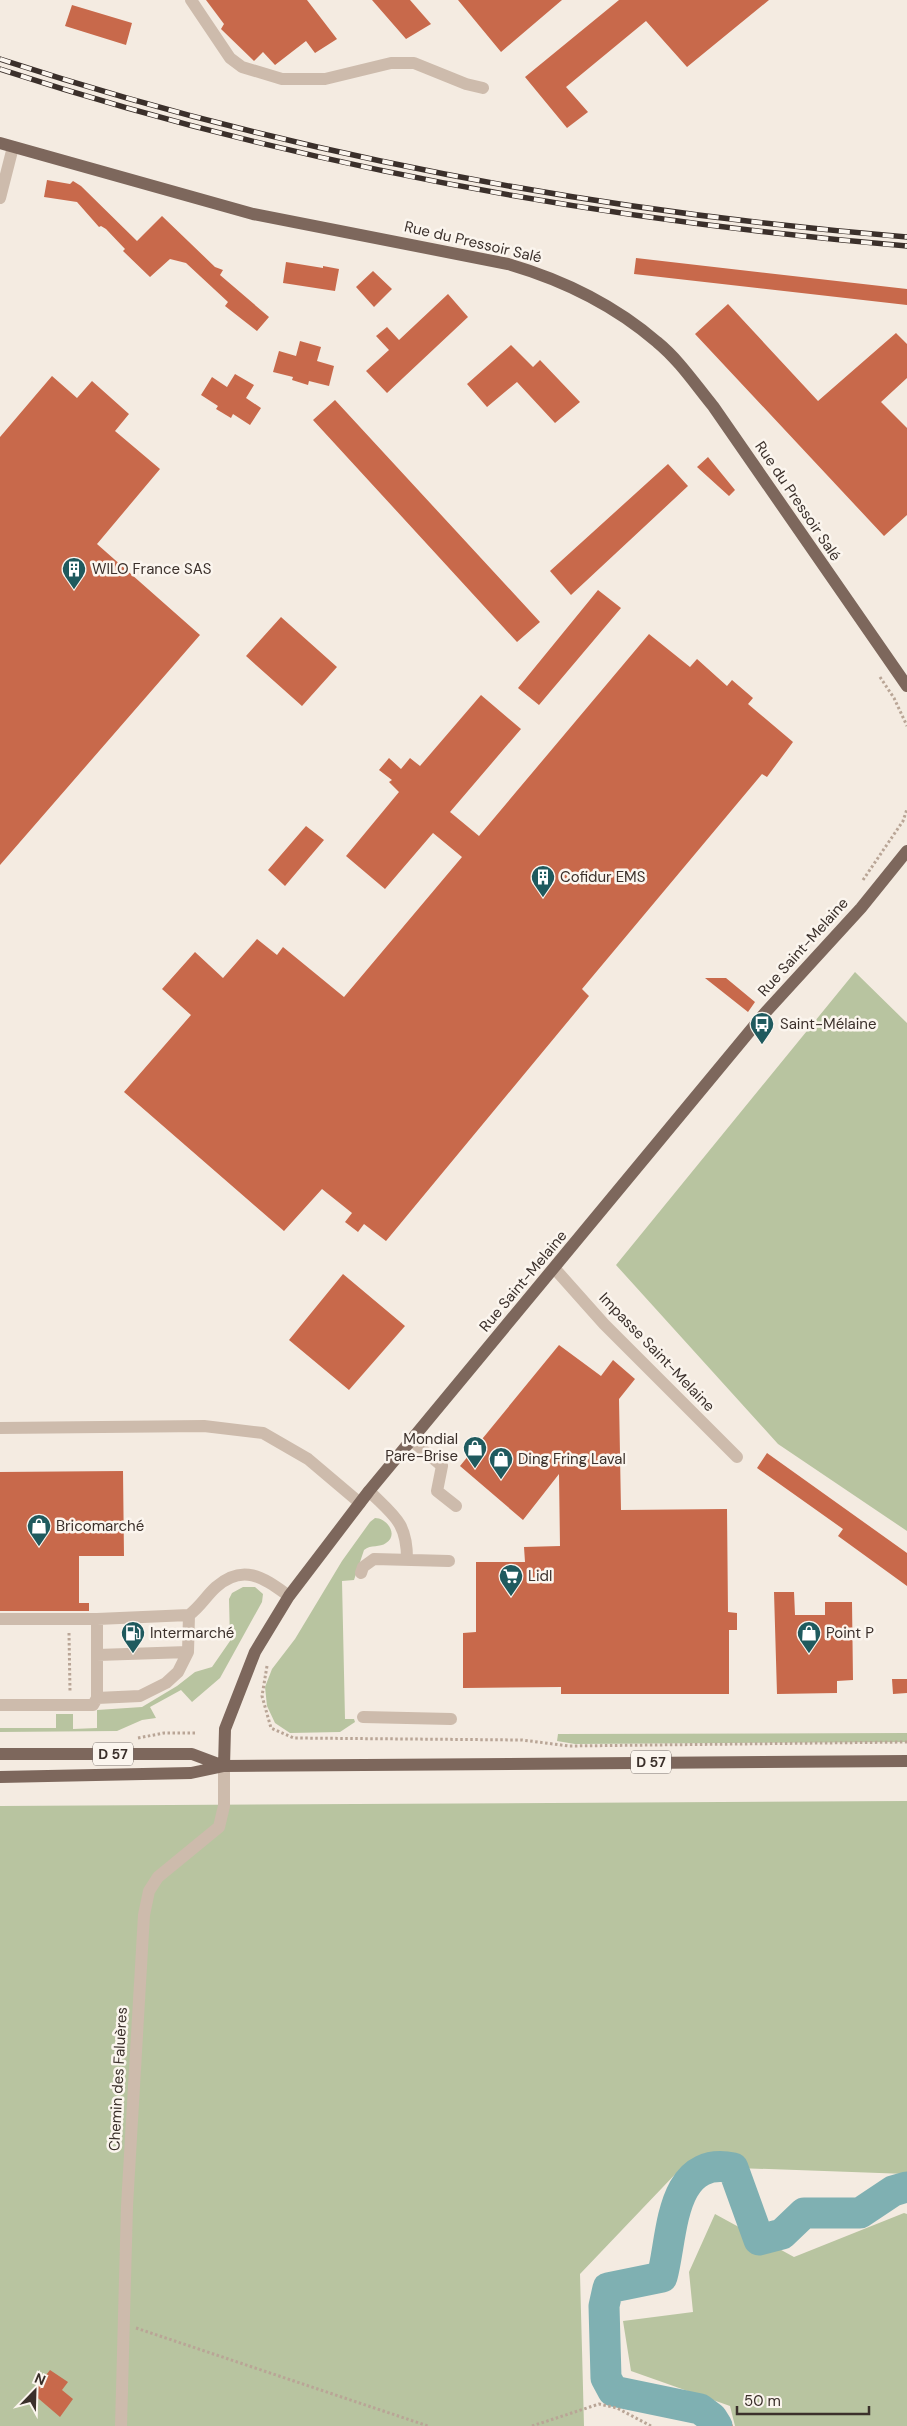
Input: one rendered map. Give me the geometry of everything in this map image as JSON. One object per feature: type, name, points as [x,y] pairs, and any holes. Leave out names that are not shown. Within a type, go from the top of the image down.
[{"type":"main road","name":"Rue du Pressoir Salé","points":[[0,143],[253,214],[508,264],[541,274],[594,298],[657,342],[690,376],[713,406],[907,686]]},
{"type":"main road","name":"Rue Saint-Melaine","points":[[224,1766],[225,1729],[259,1644],[289,1596],[369,1491],[555,1269],[764,1014],[860,908],[907,851]]},
{"type":"main road","name":"D 57","points":[[0,1754],[192,1754],[224,1766]]},
{"type":"main road","name":"D 57","points":[[0,1777],[191,1773],[224,1766],[907,1761]]},
{"type":"street","points":[[190,0],[230,58],[242,67],[282,79],[325,79],[391,62],[414,63],[466,84],[483,88]]},
{"type":"street","points":[[0,198],[13,147]]},
{"type":"street","name":"Impasse Saint-Melaine","points":[[555,1269],[604,1324],[737,1457]]},
{"type":"street","points":[[0,1428],[204,1426],[262,1434],[308,1459],[360,1503]]},
{"type":"street","points":[[411,1440],[442,1466],[437,1491],[456,1506]]},
{"type":"street","points":[[369,1491],[397,1520],[405,1532],[407,1560]]},
{"type":"street","points":[[361,1573],[363,1567],[374,1559],[449,1560]]},
{"type":"street","points":[[96,1698],[140,1696],[178,1672],[188,1652],[189,1615],[216,1587],[238,1576],[250,1574],[263,1578],[289,1596]]},
{"type":"street","points":[[0,1619],[97,1619],[189,1615]]},
{"type":"street","points":[[0,1705],[93,1705],[96,1698],[97,1619]]},
{"type":"street","points":[[97,1655],[188,1652]]},
{"type":"street","points":[[363,1717],[451,1719]]},
{"type":"street","name":"Chemin des Faluères","points":[[121,2426],[127,2206],[144,1915],[149,1891],[158,1877],[219,1827],[224,1806],[224,1766]]},
{"type":"path","points":[[860,908],[864,877],[903,821],[907,809]]},
{"type":"path","points":[[69,1619],[70,1704]]},
{"type":"path","points":[[259,1644],[267,1663],[262,1696],[271,1728],[294,1738],[522,1740],[569,1746],[907,1742]]},
{"type":"path","points":[[124,2324],[428,2426]]},
{"type":"path","points":[[532,2426],[599,2404],[617,2408],[651,2426]]},
{"type":"green space","points":[[855,972],[907,1023],[907,1531],[778,1444],[616,1265]]},
{"type":"green space","points":[[375,1518],[384,1521],[390,1528],[390,1540],[384,1544],[364,1550],[354,1580],[342,1581],[345,1719],[354,1719],[355,1722],[340,1732],[290,1733],[275,1723],[267,1706],[265,1687],[272,1669],[295,1639],[342,1561],[370,1522]]},
{"type":"green space","points":[[243,1587],[255,1587],[263,1594],[262,1602],[220,1678],[192,1702],[181,1690],[150,1707],[156,1718],[142,1720],[117,1731],[0,1732],[0,1728],[56,1728],[56,1714],[73,1714],[73,1729],[97,1728],[97,1710],[142,1707],[177,1686],[195,1672],[212,1667],[230,1641],[229,1599],[232,1593]]},
{"type":"green space","points":[[907,1733],[907,1742],[575,1744],[557,1741],[558,1734]]},
{"type":"green space","points":[[907,1801],[907,2174],[683,2166],[580,2274],[584,2426],[0,2426],[0,1806]]},
{"type":"green space","points":[[904,2213],[907,2214],[907,2426],[735,2426],[730,2406],[631,2371],[623,2321],[693,2312],[689,2272],[715,2214],[794,2257]]},
{"type":"building","points":[[206,0],[307,0],[337,39],[315,53],[306,41],[275,65],[263,52],[254,61],[221,29],[224,24]]},
{"type":"building","points":[[372,0],[410,0],[431,24],[406,39]]},
{"type":"building","points":[[458,0],[562,0],[501,52]]},
{"type":"building","points":[[619,0],[769,0],[687,67],[646,21],[566,87],[588,112],[567,128],[525,77]]},
{"type":"building","points":[[72,5],[132,23],[126,45],[65,26]]},
{"type":"building","points":[[47,180],[70,184],[73,181],[81,186],[137,241],[162,216],[215,267],[223,270],[220,275],[269,317],[257,331],[225,306],[228,302],[186,263],[170,259],[150,277],[123,251],[125,249],[106,229],[101,226],[99,227],[77,202],[44,197]]},
{"type":"building","points":[[636,258],[907,289],[907,305],[634,274]]},
{"type":"building","points":[[286,262],[339,269],[335,291],[283,283]]},
{"type":"building","points":[[373,271],[392,289],[374,307],[356,287]]},
{"type":"building","points":[[448,294],[468,317],[387,393],[366,371],[389,350],[376,336],[387,327],[399,340]]},
{"type":"building","points":[[728,304],[818,401],[896,333],[907,344],[907,378],[881,402],[907,428],[907,515],[884,536],[695,334]]},
{"type":"building","points":[[300,341],[321,347],[317,361],[334,366],[329,386],[309,381],[308,385],[292,380],[293,377],[273,372],[279,351],[296,356]]},
{"type":"building","points":[[511,345],[533,367],[540,360],[580,402],[555,423],[517,382],[487,407],[467,384]]},
{"type":"building","points":[[235,374],[254,385],[246,398],[261,408],[250,425],[233,414],[231,418],[216,409],[218,406],[201,395],[212,377],[227,387]]},
{"type":"building","name":"WILO France SAS","points":[[52,376],[77,398],[92,381],[129,414],[115,431],[160,469],[97,544],[200,635],[0,865],[0,437]]},
{"type":"building","points":[[335,400],[540,622],[517,642],[313,420]]},
{"type":"building","points":[[708,457],[735,490],[729,496],[697,467]]},
{"type":"building","points":[[668,464],[688,486],[571,595],[550,571]]},
{"type":"building","points":[[598,590],[621,608],[539,705],[518,688]]},
{"type":"building","points":[[281,617],[337,667],[302,706],[246,656]]},
{"type":"building","name":"Cofidur EMS","points":[[649,634],[690,667],[697,659],[727,686],[732,680],[753,698],[748,704],[793,742],[767,777],[762,774],[582,989],[589,996],[386,1241],[364,1224],[358,1232],[345,1222],[352,1213],[322,1189],[284,1231],[124,1092],[191,1015],[162,989],[195,952],[223,978],[257,939],[277,955],[283,947],[344,997],[462,857],[433,833],[385,889],[346,856],[399,792],[389,782],[392,780],[379,770],[389,758],[401,769],[410,758],[420,766],[481,695],[521,729],[450,812],[479,836]]},
{"type":"building","points":[[306,826],[324,840],[285,886],[268,870]]},
{"type":"building","points":[[705,978],[726,978],[755,1002],[748,1012]]},
{"type":"building","points":[[343,1274],[405,1326],[349,1390],[289,1340]]},
{"type":"building","points":[[559,1345],[601,1376],[613,1360],[635,1379],[619,1399],[621,1510],[727,1509],[728,1612],[737,1613],[737,1630],[729,1630],[729,1694],[561,1694],[561,1687],[463,1688],[463,1633],[476,1632],[476,1562],[525,1562],[524,1547],[560,1546],[559,1474],[523,1520],[460,1466]]},
{"type":"building","points":[[767,1453],[907,1553],[907,1586],[838,1536],[843,1529],[757,1468]]},
{"type":"building","name":"Bricomarché","points":[[123,1471],[124,1556],[79,1556],[79,1603],[89,1603],[89,1611],[0,1611],[0,1472]]},
{"type":"building","points":[[774,1592],[794,1592],[795,1615],[825,1615],[825,1602],[852,1602],[853,1680],[837,1681],[837,1693],[777,1694]]},
{"type":"building","points":[[892,1679],[907,1679],[907,1693],[893,1694]]},
{"type":"building","points":[[50,2370],[68,2382],[62,2390],[73,2399],[60,2417],[32,2393]]},
{"type":"waterway","points":[[717,2426],[712,2418],[700,2409],[613,2391],[606,2378],[604,2306],[608,2288],[662,2277],[672,2222],[685,2186],[696,2174],[712,2167],[733,2168],[759,2240],[782,2234],[804,2213],[860,2213],[893,2191],[907,2187]]},
{"type":"railway","points":[[0,59],[222,124],[448,175],[562,195],[677,212],[907,237]]},
{"type":"railway","points":[[0,69],[222,134],[448,184],[562,204],[677,221],[907,246]]},
{"type":"place","name":"WILO France SAS","points":[[74,590]]},
{"type":"place","name":"Cofidur EMS","points":[[543,898]]},
{"type":"place","name":"Saint-Mélaine","points":[[762,1045]]},
{"type":"place","name":"Mondial Pare-Brise","points":[[475,1469]]},
{"type":"place","name":"Ding Fring Laval","points":[[501,1480]]},
{"type":"place","name":"Bricomarché","points":[[39,1547]]},
{"type":"place","name":"Lidl","points":[[511,1597]]},
{"type":"place","name":"Intermarché","points":[[133,1654]]},
{"type":"place","name":"Point P","points":[[809,1654]]}]
